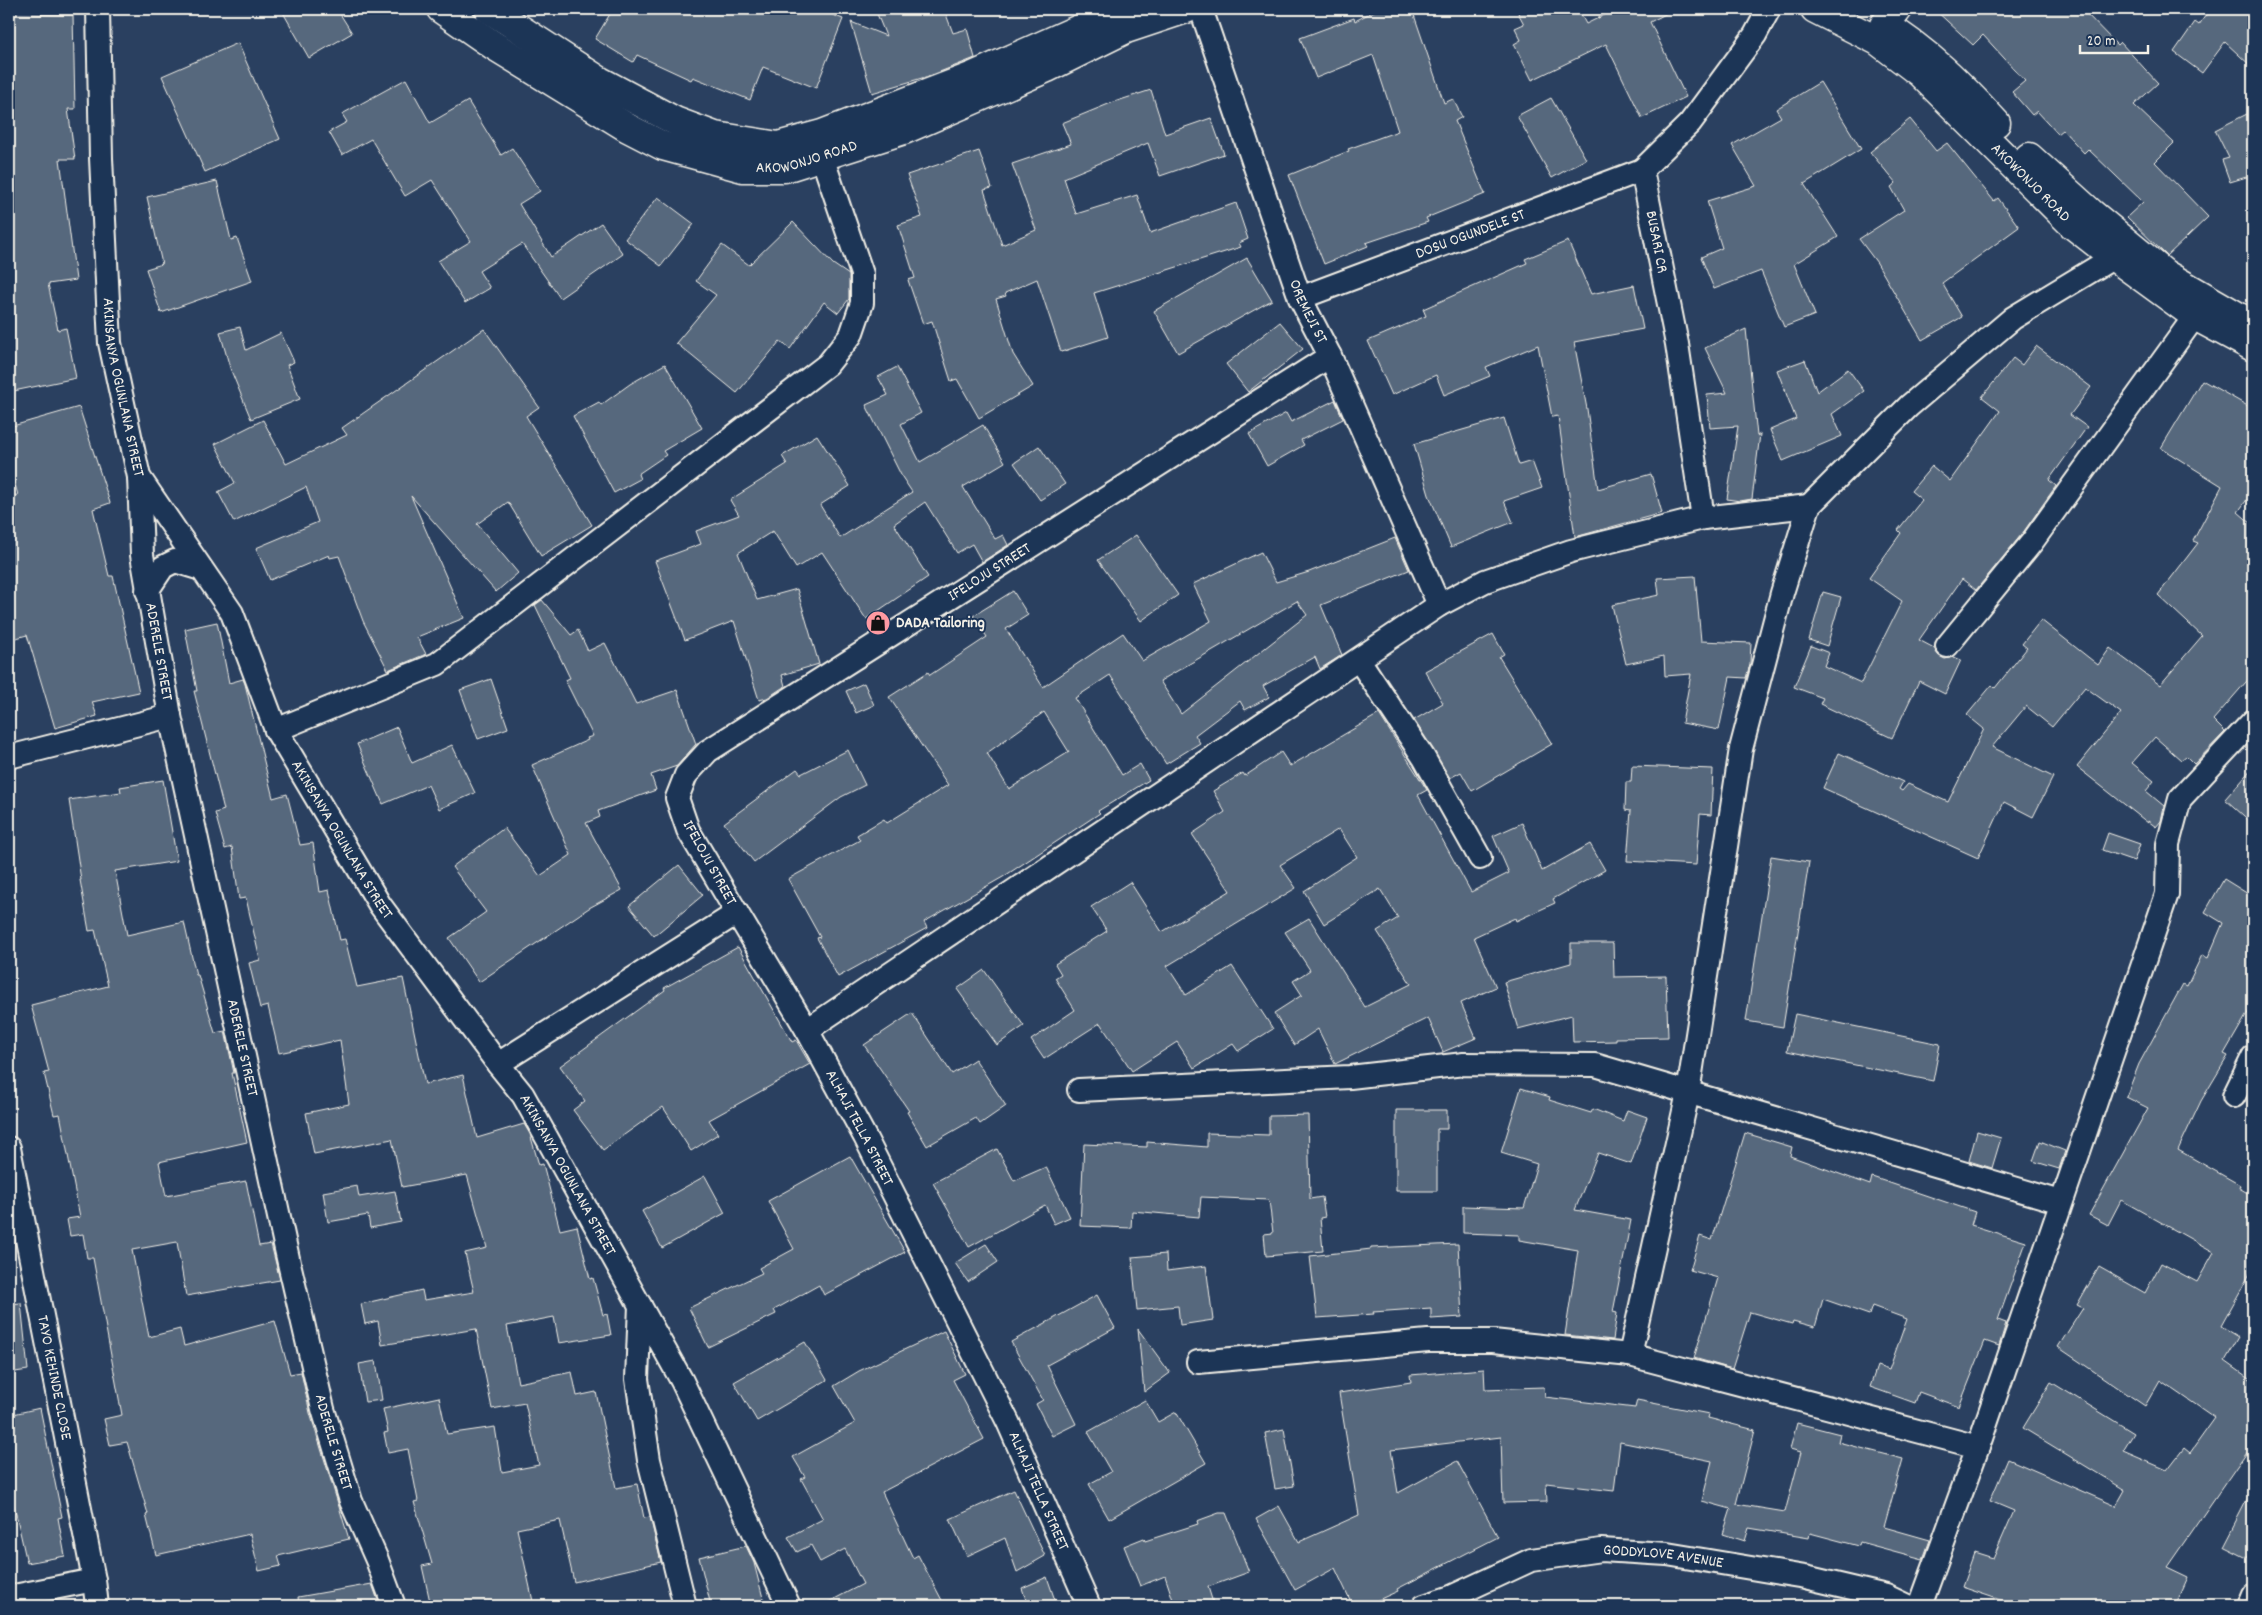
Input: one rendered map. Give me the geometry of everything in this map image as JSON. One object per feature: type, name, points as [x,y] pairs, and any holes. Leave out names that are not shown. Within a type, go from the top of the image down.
[{"type":"main road","name":"AKOWONJO ROAD","points":[[441,9],[501,50],[628,128],[663,146],[743,168],[784,168],[904,130],[1047,68],[1126,29],[1186,9]]},
{"type":"main road","name":"AKOWONJO ROAD","points":[[489,9],[600,81],[675,122],[715,136],[778,146],[822,134],[973,76],[1124,9]]},
{"type":"main road","name":"AKOWONJO ROAD","points":[[1815,9],[1888,25],[1920,73],[2073,225],[2195,316],[2253,347]]},
{"type":"main road","name":"AKOWONJO ROAD","points":[[1857,9],[1888,25],[1925,52],[1960,84],[2024,153],[2091,213],[2165,274],[2253,325]]},
{"type":"street","name":"AKINSANYA OGUNLANA STREET","points":[[98,9],[101,158],[110,342],[138,477],[232,613],[276,730],[380,905],[523,1095],[682,1380],[789,1606]]},
{"type":"street","name":"OREMEJI ST","points":[[1201,9],[1300,298],[1330,356],[1439,605]]},
{"type":"street","points":[[1642,170],[1690,123],[1755,35],[1769,9]]},
{"type":"street","points":[[276,730],[437,664],[828,364],[851,335],[862,303],[862,274],[822,157]]},
{"type":"street","name":"DOSU OGUNDELE ST","points":[[1300,298],[1642,170]]},
{"type":"street","name":"BUSARI CR","points":[[1642,170],[1677,344],[1703,518]]},
{"type":"street","points":[[1630,1355],[1688,1093],[1742,749],[1782,593],[1809,506],[1909,406],[2013,318],[2114,257]]},
{"type":"street","points":[[1947,646],[2032,542],[2195,316]]},
{"type":"street","name":"IFELOJU STREET","points":[[737,913],[688,830],[677,798],[686,775],[708,751],[1330,356]]},
{"type":"street","name":"ADERELE STREET","points":[[138,477],[140,531],[147,591],[170,716],[289,1263],[323,1409],[351,1501],[377,1560],[394,1606]]},
{"type":"street","points":[[807,1030],[1439,605],[1485,581],[1563,554],[1703,518],[1809,506]]},
{"type":"street","points":[[140,531],[153,523],[169,522]]},
{"type":"street","points":[[147,591],[163,567],[175,562],[201,569]]},
{"type":"street","points":[[1359,660],[1424,758],[1480,858]]},
{"type":"street","points":[[9,757],[170,716]]},
{"type":"street","points":[[1920,1606],[1978,1447],[2167,894],[2168,844],[2180,799],[2253,721]]},
{"type":"street","points":[[498,1064],[737,913]]},
{"type":"street","name":"ALHAJI TELLA STREET","points":[[737,913],[807,1030],[865,1137],[1008,1422],[1088,1606]]},
{"type":"street","points":[[2234,1096],[2253,1058]]},
{"type":"street","points":[[1079,1090],[1350,1077],[1473,1064],[1594,1065],[2061,1202]]},
{"type":"street","name":"TAYO KEHINDE CLOSE","points":[[9,1148],[94,1580],[97,1606]]},
{"type":"street","points":[[640,1305],[637,1379],[649,1460],[685,1606]]},
{"type":"street","points":[[1198,1362],[1428,1341],[1493,1341],[1630,1355],[1978,1447]]},
{"type":"street","name":"GODDYLOVE AVENUE","points":[[1424,1606],[1472,1597],[1531,1560],[1601,1550],[1667,1554],[1805,1577],[1886,1596],[1907,1606]]},
{"type":"street","points":[[9,1598],[94,1580]]},
{"type":"street","points":[[2248,1606],[2253,1594]]},
{"type":"building","points":[[281,9],[337,9],[352,33],[309,58]]},
{"type":"building","points":[[613,9],[818,9],[843,19],[816,88],[763,67],[750,100],[693,77],[691,80],[637,55],[633,62],[595,39]]},
{"type":"building","points":[[875,9],[944,9],[953,33],[967,29],[975,58],[932,75],[872,93],[851,22],[886,36]]},
{"type":"building","points":[[1378,9],[1412,9],[1444,103],[1453,99],[1462,117],[1455,121],[1485,194],[1426,218],[1428,222],[1366,243],[1368,246],[1324,264],[1289,175],[1349,151],[1348,149],[1398,131],[1373,55],[1316,78],[1300,38],[1354,18],[1355,21]]},
{"type":"building","points":[[1516,9],[1578,9],[1586,24],[1617,9],[1675,9],[1650,22],[1686,97],[1642,118],[1606,44],[1532,80],[1514,44],[1521,40],[1515,28],[1524,24]]},
{"type":"building","points":[[1934,9],[2082,9],[2117,45],[2120,42],[2158,83],[2134,105],[2174,143],[2155,162],[2208,217],[2167,256],[2127,217],[2143,202],[2088,149],[2084,153],[2063,130],[2058,134],[2037,111],[2032,115],[2012,92],[2025,81],[1983,35],[1973,45]]},
{"type":"building","points":[[2210,9],[2253,9],[2253,68],[2225,42],[2202,73],[2174,52],[2195,22],[2199,25]]},
{"type":"building","points":[[9,14],[73,15],[75,109],[68,109],[75,159],[60,159],[76,280],[48,284],[58,330],[66,328],[76,378],[9,392]]},
{"type":"building","points":[[238,43],[280,139],[205,172],[162,76]]},
{"type":"building","points":[[406,79],[430,123],[468,101],[501,155],[512,148],[540,191],[519,204],[551,257],[601,223],[623,254],[560,298],[522,244],[479,271],[490,288],[465,303],[438,261],[471,241],[432,180],[405,196],[371,139],[342,155],[329,132],[347,122],[342,114]]},
{"type":"building","points":[[1820,82],[1861,149],[1804,184],[1838,237],[1794,264],[1815,315],[1784,327],[1761,271],[1714,289],[1701,257],[1722,248],[1707,201],[1756,186],[1732,145],[1781,117],[1776,109]]},
{"type":"building","points":[[1151,90],[1165,134],[1211,118],[1224,154],[1160,176],[1148,143],[1064,178],[1076,214],[1137,195],[1150,233],[1236,203],[1248,239],[1239,243],[1241,247],[1094,293],[1108,337],[1061,352],[1037,279],[1005,293],[1006,296],[996,299],[1013,354],[1033,386],[979,418],[957,379],[951,381],[932,321],[923,324],[908,280],[915,278],[898,225],[922,217],[907,175],[979,151],[992,188],[984,190],[1002,245],[1036,230],[1012,164],[1071,144],[1062,123],[1111,103]]},
{"type":"building","points":[[1551,98],[1586,159],[1552,178],[1517,116]]},
{"type":"building","points":[[2253,111],[2253,175],[2230,182],[2222,160],[2229,158],[2215,130]]},
{"type":"building","points":[[1910,119],[1936,151],[1947,143],[1994,201],[1998,198],[2019,227],[1942,283],[1962,317],[1922,340],[1877,263],[1859,239],[1904,210],[1891,187],[1896,183],[1870,152]]},
{"type":"building","points":[[217,181],[231,240],[237,238],[252,281],[161,313],[146,269],[162,264],[147,197]]},
{"type":"building","points":[[658,197],[694,224],[661,266],[625,239]]},
{"type":"building","points":[[793,222],[833,264],[849,275],[849,299],[838,313],[824,302],[790,349],[780,341],[737,393],[676,343],[716,295],[696,281],[722,245],[749,265]]},
{"type":"building","points":[[1568,241],[1591,294],[1634,285],[1643,329],[1574,342],[1587,409],[1598,489],[1651,474],[1662,513],[1575,537],[1558,416],[1552,417],[1538,345],[1486,367],[1490,376],[1444,395],[1436,375],[1392,395],[1368,341],[1426,316],[1423,309],[1527,263],[1525,259]]},
{"type":"building","points":[[1247,258],[1272,300],[1178,353],[1154,311]]},
{"type":"building","points":[[1280,322],[1303,349],[1248,392],[1226,364]]},
{"type":"building","points":[[240,327],[246,350],[281,333],[294,362],[287,365],[300,399],[251,419],[230,368],[220,332]]},
{"type":"building","points":[[484,329],[539,407],[526,416],[592,525],[541,556],[508,502],[477,524],[518,573],[496,592],[411,496],[464,618],[417,637],[426,654],[388,670],[363,621],[339,556],[330,558],[329,555],[270,580],[256,548],[318,522],[306,487],[234,522],[218,492],[235,483],[215,444],[263,420],[286,464],[347,435],[342,428]]},
{"type":"building","points":[[1746,329],[1757,436],[1760,434],[1752,499],[1740,501],[1727,499],[1738,426],[1710,428],[1707,395],[1727,393],[1705,348]]},
{"type":"building","points":[[2036,346],[2091,387],[2070,415],[2087,427],[2049,480],[2056,486],[2022,534],[1976,590],[1962,579],[1919,640],[1934,648],[1939,656],[1945,659],[1954,657],[1961,660],[1945,694],[1919,681],[1892,738],[1820,704],[1823,698],[1794,687],[1811,646],[1829,653],[1824,666],[1861,683],[1902,601],[1869,578],[1901,533],[1898,530],[1922,500],[1911,491],[1932,466],[1950,481],[2000,411],[1982,397],[2013,358],[2022,365]]},
{"type":"building","points":[[1805,360],[1817,392],[1848,369],[1864,391],[1832,414],[1842,436],[1783,461],[1770,430],[1796,419],[1777,370]]},
{"type":"building","points":[[665,364],[702,428],[663,451],[666,455],[638,474],[640,479],[614,493],[573,416],[599,402],[601,405],[630,384]]},
{"type":"building","points":[[897,367],[921,413],[901,424],[920,462],[983,425],[1005,462],[963,487],[995,539],[1003,535],[1008,545],[982,562],[972,544],[957,553],[925,502],[894,524],[928,577],[866,619],[822,552],[796,568],[773,531],[738,553],[757,600],[797,589],[819,664],[782,675],[785,686],[767,698],[759,700],[734,621],[685,640],[655,561],[701,544],[696,531],[739,515],[730,500],[787,464],[782,456],[817,435],[850,486],[820,505],[840,538],[912,492],[902,477],[866,405],[888,395],[878,377]]},
{"type":"building","points":[[2202,380],[2253,409],[2253,491],[2238,512],[2253,525],[2253,674],[2213,720],[2225,732],[2194,764],[2186,756],[2181,760],[2155,737],[2132,763],[2154,781],[2146,791],[2164,806],[2161,821],[2156,827],[2148,821],[2148,823],[2077,767],[2121,713],[2085,687],[2052,727],[2026,706],[1992,747],[2053,777],[2033,817],[2004,802],[1978,858],[1823,788],[1839,753],[1903,782],[1899,789],[1902,791],[1908,784],[1948,802],[1984,729],[1967,715],[1992,685],[1995,688],[2027,648],[2022,644],[2041,620],[2098,665],[2110,648],[2160,685],[2202,636],[2158,595],[2198,543],[2193,541],[2222,486],[2161,448]]},
{"type":"building","points":[[1335,400],[1343,419],[1301,440],[1304,445],[1267,466],[1249,434],[1286,413],[1291,422]]},
{"type":"building","points":[[79,407],[110,503],[93,509],[109,576],[113,576],[139,692],[92,702],[97,716],[55,728],[27,635],[9,640],[9,496],[18,495],[9,464],[9,427]]},
{"type":"building","points":[[1504,418],[1519,465],[1532,461],[1542,488],[1504,501],[1513,522],[1451,547],[1429,495],[1414,444]]},
{"type":"building","points":[[1039,446],[1065,484],[1040,500],[1014,463]]},
{"type":"building","points":[[1136,535],[1178,595],[1141,621],[1098,560]]},
{"type":"building","points":[[1395,538],[1409,570],[1321,605],[1342,655],[1320,669],[1315,657],[1263,686],[1269,697],[1245,710],[1240,701],[1195,735],[1200,743],[1166,764],[1110,675],[1075,698],[1122,775],[1140,764],[1149,780],[1098,811],[1100,813],[1003,877],[924,922],[927,928],[838,977],[817,938],[820,937],[788,879],[860,840],[857,835],[884,819],[887,823],[948,785],[889,697],[928,672],[930,675],[987,637],[973,616],[1013,591],[1028,615],[1006,629],[1043,687],[1123,633],[1142,661],[1211,621],[1193,584],[1261,552],[1276,582],[1309,572]],"holes":[[[1297,601],[1307,615],[1181,714],[1160,681]],[[1044,712],[1069,752],[1009,789],[987,753]]]},
{"type":"building","points":[[1695,576],[1701,641],[1751,643],[1750,664],[1746,678],[1730,677],[1719,730],[1682,723],[1691,674],[1665,676],[1664,656],[1626,664],[1612,605],[1659,595],[1657,578]]},
{"type":"building","points":[[1823,592],[1841,597],[1827,646],[1809,640]]},
{"type":"building","points":[[542,600],[571,635],[578,630],[588,651],[605,643],[636,704],[677,690],[696,744],[677,766],[651,775],[656,790],[598,811],[600,817],[586,823],[622,890],[589,908],[479,982],[449,938],[486,912],[452,867],[504,828],[540,876],[571,855],[532,765],[593,736],[565,680],[570,678],[535,605]]},
{"type":"building","points":[[217,622],[229,683],[243,679],[245,684],[273,798],[287,794],[300,845],[313,843],[320,892],[329,890],[340,940],[345,939],[357,987],[403,978],[425,1084],[463,1075],[477,1138],[524,1124],[530,1134],[539,1165],[543,1164],[560,1230],[577,1226],[590,1279],[593,1278],[603,1315],[607,1314],[611,1335],[559,1343],[554,1317],[507,1326],[518,1383],[572,1372],[577,1396],[596,1392],[616,1488],[637,1484],[644,1518],[650,1517],[661,1562],[574,1582],[560,1520],[517,1529],[534,1606],[431,1606],[422,1566],[432,1564],[414,1502],[418,1501],[408,1449],[388,1453],[384,1433],[388,1432],[383,1409],[439,1397],[447,1434],[495,1427],[502,1472],[539,1465],[525,1403],[492,1409],[476,1329],[382,1345],[378,1321],[365,1324],[361,1304],[422,1290],[424,1300],[474,1292],[465,1253],[487,1248],[467,1175],[402,1187],[392,1139],[314,1154],[306,1113],[349,1104],[340,1040],[279,1053],[268,1006],[260,1008],[249,963],[260,960],[246,898],[239,899],[232,847],[225,849],[215,813],[224,810],[194,691],[197,691],[185,629]]},
{"type":"building","points":[[1493,634],[1504,654],[1499,657],[1552,744],[1472,791],[1461,772],[1450,778],[1414,720],[1443,703],[1425,671]]},
{"type":"building","points":[[491,679],[508,728],[478,739],[460,690]]},
{"type":"building","points":[[864,683],[874,705],[856,713],[846,691]]},
{"type":"building","points":[[1379,714],[1427,790],[1418,795],[1471,892],[1509,873],[1493,836],[1522,823],[1542,871],[1590,844],[1605,870],[1553,899],[1555,903],[1516,921],[1515,918],[1474,937],[1496,987],[1461,1003],[1476,1038],[1443,1052],[1428,1018],[1335,1064],[1318,1029],[1294,1045],[1274,1013],[1302,995],[1293,981],[1310,970],[1285,932],[1309,918],[1365,1007],[1411,984],[1377,931],[1398,918],[1380,889],[1324,924],[1304,891],[1357,857],[1339,829],[1280,865],[1296,888],[1167,966],[1186,995],[1232,966],[1273,1029],[1238,1051],[1233,1044],[1194,1068],[1177,1042],[1132,1071],[1100,1023],[1044,1059],[1031,1040],[1075,1010],[1055,978],[1061,974],[1055,964],[1107,931],[1091,907],[1130,882],[1162,932],[1230,891],[1192,834],[1225,812],[1213,791],[1243,773],[1245,776],[1281,752],[1290,766]]},
{"type":"building","points":[[397,727],[412,763],[452,745],[475,793],[439,809],[428,785],[383,804],[357,744]]},
{"type":"building","points":[[848,750],[865,785],[841,797],[754,862],[724,823],[797,769],[801,774]]},
{"type":"building","points":[[1632,766],[1713,769],[1711,815],[1700,814],[1696,865],[1627,861],[1631,811],[1625,810],[1626,782],[1631,782]]},
{"type":"building","points":[[2253,767],[2253,824],[2225,799]]},
{"type":"building","points":[[163,780],[177,861],[115,871],[127,935],[184,922],[196,975],[198,975],[215,1033],[225,1031],[247,1142],[159,1162],[166,1196],[246,1181],[259,1246],[271,1244],[280,1280],[186,1296],[177,1242],[132,1250],[149,1337],[180,1329],[184,1346],[275,1321],[290,1374],[301,1372],[310,1413],[349,1539],[278,1556],[281,1566],[259,1571],[250,1534],[156,1555],[146,1515],[148,1514],[127,1442],[110,1445],[104,1419],[122,1415],[93,1258],[87,1258],[83,1234],[70,1236],[67,1219],[80,1217],[60,1114],[54,1115],[44,1073],[49,1072],[31,1005],[108,986],[95,930],[89,931],[69,800],[121,792],[120,787]]},
{"type":"building","points":[[2108,833],[2140,844],[2134,861],[2102,850]]},
{"type":"building","points":[[1771,856],[1809,862],[1783,1027],[1746,1021]]},
{"type":"building","points":[[679,865],[703,895],[654,936],[629,906]]},
{"type":"building","points":[[2224,879],[2253,897],[2253,1004],[2224,1054],[2228,1056],[2201,1101],[2178,1150],[2240,1185],[2239,1188],[2253,1196],[2253,1268],[2221,1326],[2239,1337],[2225,1361],[2253,1381],[2253,1443],[2167,1567],[2188,1577],[2175,1606],[2018,1606],[1962,1587],[1974,1553],[1993,1559],[2014,1511],[1990,1501],[2008,1459],[2116,1506],[2125,1490],[2023,1428],[2051,1382],[2134,1433],[2123,1451],[2167,1470],[2184,1448],[2190,1453],[2215,1418],[2160,1380],[2145,1406],[2058,1347],[2083,1308],[2077,1305],[2099,1267],[2145,1293],[2161,1263],[2197,1282],[2214,1252],[2121,1200],[2108,1225],[2089,1215],[2148,1108],[2126,1097],[2139,1064],[2183,984],[2187,986],[2202,955],[2208,958],[2223,923],[2205,912]]},
{"type":"building","points":[[1571,943],[1613,943],[1614,977],[1666,976],[1668,1037],[1616,1038],[1616,1041],[1573,1042],[1572,1015],[1518,1029],[1504,982],[1571,963]]},
{"type":"building","points":[[738,947],[792,1042],[796,1040],[810,1064],[709,1120],[718,1134],[691,1151],[663,1107],[603,1150],[573,1110],[585,1101],[560,1066],[665,990],[664,988]]},
{"type":"building","points":[[984,970],[1024,1026],[997,1045],[957,989]]},
{"type":"building","points":[[912,1013],[952,1074],[975,1059],[1006,1106],[980,1124],[976,1118],[927,1146],[907,1112],[909,1111],[864,1045]]},
{"type":"building","points":[[1795,1014],[1940,1044],[1933,1081],[1787,1051]]},
{"type":"building","points":[[1521,1088],[1550,1097],[1549,1100],[1591,1113],[1593,1109],[1623,1121],[1627,1110],[1647,1117],[1631,1164],[1598,1153],[1575,1210],[1631,1220],[1613,1312],[1617,1313],[1613,1340],[1565,1335],[1578,1250],[1519,1240],[1519,1235],[1463,1233],[1463,1206],[1524,1208],[1537,1164],[1501,1153]]},
{"type":"building","points":[[1396,1110],[1447,1110],[1447,1129],[1437,1129],[1437,1191],[1396,1191]]},
{"type":"building","points":[[1308,1115],[1310,1199],[1322,1197],[1325,1217],[1320,1218],[1323,1251],[1266,1256],[1264,1234],[1273,1233],[1269,1200],[1201,1197],[1199,1217],[1132,1211],[1131,1228],[1080,1226],[1084,1144],[1147,1147],[1147,1142],[1207,1147],[1207,1133],[1269,1135],[1269,1116]]},
{"type":"building","points":[[1977,1131],[2001,1138],[1992,1168],[1969,1161]]},
{"type":"building","points":[[1745,1133],[1792,1147],[1790,1156],[1870,1185],[1872,1177],[1975,1212],[1971,1225],[2026,1242],[1998,1320],[2006,1323],[1999,1346],[1985,1341],[1959,1407],[1919,1392],[1915,1403],[1870,1387],[1877,1366],[1889,1370],[1907,1319],[1872,1306],[1869,1315],[1823,1299],[1815,1327],[1793,1321],[1792,1324],[1750,1312],[1732,1369],[1694,1358],[1718,1278],[1690,1270],[1700,1236],[1712,1240]]},
{"type":"building","points":[[2040,1141],[2065,1151],[2059,1169],[2033,1161]]},
{"type":"building","points":[[997,1149],[1014,1181],[1046,1167],[1070,1217],[1054,1224],[1045,1205],[969,1247],[933,1183]]},
{"type":"building","points":[[850,1156],[905,1252],[824,1295],[819,1285],[774,1310],[776,1314],[708,1347],[689,1308],[762,1273],[759,1268],[794,1249],[768,1201]]},
{"type":"building","points":[[705,1176],[725,1213],[662,1248],[642,1211]]},
{"type":"building","points":[[357,1186],[359,1197],[395,1191],[401,1222],[370,1228],[368,1215],[328,1222],[323,1192]]},
{"type":"building","points":[[986,1244],[998,1262],[968,1282],[955,1263]]},
{"type":"building","points":[[1458,1244],[1462,1317],[1431,1319],[1431,1308],[1317,1318],[1310,1256],[1371,1248]]},
{"type":"building","points":[[1166,1254],[1167,1271],[1206,1266],[1213,1320],[1180,1325],[1178,1306],[1137,1310],[1132,1257]]},
{"type":"building","points":[[1097,1295],[1115,1328],[1047,1365],[1076,1424],[1052,1436],[1036,1404],[1043,1400],[1011,1342]]},
{"type":"building","points":[[21,1303],[28,1370],[9,1373],[9,1304]]},
{"type":"building","points":[[1138,1329],[1170,1373],[1144,1392]]},
{"type":"building","points":[[944,1331],[965,1374],[953,1380],[984,1439],[882,1492],[913,1558],[918,1555],[945,1606],[821,1606],[863,1584],[845,1549],[820,1562],[811,1545],[797,1552],[788,1537],[823,1519],[801,1479],[805,1477],[793,1457],[855,1423],[834,1386],[859,1371]]},
{"type":"building","points":[[805,1342],[827,1380],[757,1421],[734,1382]]},
{"type":"building","points":[[376,1361],[382,1400],[365,1402],[359,1364]]},
{"type":"building","points":[[1484,1369],[1485,1389],[1544,1387],[1545,1397],[1635,1408],[1637,1400],[1709,1414],[1708,1418],[1755,1430],[1736,1504],[1785,1512],[1801,1452],[1790,1449],[1797,1423],[1840,1434],[1838,1442],[1903,1459],[1884,1527],[1930,1540],[1923,1559],[1860,1542],[1859,1546],[1810,1533],[1809,1538],[1749,1528],[1745,1541],[1723,1534],[1731,1509],[1702,1501],[1712,1461],[1620,1442],[1614,1491],[1546,1483],[1547,1502],[1503,1503],[1501,1437],[1391,1450],[1398,1493],[1457,1461],[1498,1537],[1397,1589],[1398,1591],[1365,1606],[1353,1606],[1335,1568],[1295,1590],[1256,1519],[1279,1506],[1299,1542],[1359,1515],[1339,1393],[1411,1382],[1410,1375]]},
{"type":"building","points":[[1145,1400],[1158,1422],[1176,1412],[1206,1463],[1109,1519],[1089,1484],[1111,1472],[1088,1432]]},
{"type":"building","points":[[40,1408],[62,1517],[58,1518],[65,1556],[27,1563],[14,1505],[9,1506],[9,1415]]},
{"type":"building","points":[[1284,1429],[1294,1486],[1275,1489],[1265,1433]]},
{"type":"building","points":[[2253,1488],[2253,1547],[2247,1558],[2223,1546]]},
{"type":"building","points":[[1014,1490],[1045,1556],[1017,1572],[1005,1538],[967,1556],[950,1519]]},
{"type":"building","points":[[1219,1513],[1226,1513],[1249,1572],[1208,1587],[1214,1606],[1175,1606],[1165,1576],[1140,1586],[1124,1546],[1144,1538],[1145,1541],[1198,1524],[1197,1521]]},
{"type":"building","points":[[746,1546],[754,1563],[765,1606],[711,1606],[699,1557]]},
{"type":"building","points":[[1047,1577],[1057,1606],[1028,1606],[1022,1588]]},
{"type":"building","points":[[372,1584],[380,1606],[299,1606],[298,1597]]},
{"type":"place","name":"DADA Tailoring","points":[[878,623]]}]
